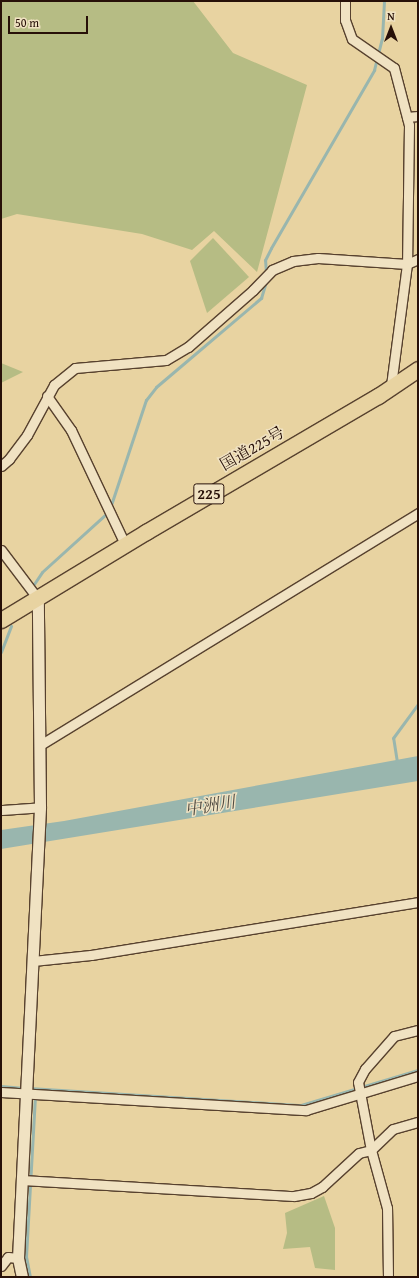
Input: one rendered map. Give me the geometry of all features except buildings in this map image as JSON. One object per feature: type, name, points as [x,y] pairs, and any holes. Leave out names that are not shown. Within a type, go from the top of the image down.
[{"type":"highway","name":"国道225号","points":[[1,620],[38,599],[125,544],[378,396],[391,385],[418,369]]},
{"type":"street","points":[[345,1],[345,20],[352,39],[394,68],[410,125],[407,264],[391,385]]},
{"type":"street","points":[[408,117],[418,116]]},
{"type":"street","points":[[1,466],[9,459],[27,435],[54,385],[75,368],[166,360],[188,347],[253,290],[272,270],[293,261],[318,258],[407,264],[418,259]]},
{"type":"street","points":[[47,396],[71,430],[125,544]]},
{"type":"street","points":[[40,745],[418,513]]},
{"type":"street","points":[[1,550],[38,599],[40,810],[33,961],[30,1091],[22,1180],[18,1258],[22,1277]]},
{"type":"street","points":[[1,810],[40,810]]},
{"type":"street","points":[[33,961],[91,955],[418,902]]},
{"type":"street","points":[[388,1277],[387,1208],[371,1150],[358,1091],[364,1069],[394,1036],[418,1030]]},
{"type":"street","points":[[1,1092],[30,1091],[306,1110],[358,1091],[418,1076]]},
{"type":"street","points":[[22,1180],[294,1196],[311,1193],[322,1187],[359,1153],[371,1150],[393,1129],[418,1122]]},
{"type":"street","points":[[1,1266],[8,1257],[18,1258]]},
{"type":"green space","points":[[1,1],[193,1],[233,53],[307,85],[257,272],[214,231],[192,250],[142,234],[17,214],[1,219]]},
{"type":"green space","points":[[213,238],[249,277],[207,313],[190,261]]},
{"type":"green space","points":[[1,363],[23,372],[1,383]]},
{"type":"green space","points":[[324,1196],[335,1228],[335,1270],[315,1268],[310,1247],[283,1249],[287,1233],[285,1213]]},
{"type":"water","name":"中洲川","points":[[418,756],[418,781],[1,849],[1,830],[64,821]]},
{"type":"waterway","points":[[266,273],[265,260],[271,248],[374,70],[382,39],[384,1]]},
{"type":"waterway","points":[[110,508],[146,400],[156,387],[261,298],[267,278]]},
{"type":"waterway","points":[[34,584],[42,572],[107,513]]},
{"type":"waterway","points":[[1,652],[11,626]]},
{"type":"waterway","points":[[397,762],[393,738],[418,704]]},
{"type":"waterway","points":[[29,1088],[301,1105],[418,1070]]},
{"type":"waterway","points":[[1,1086],[24,1088]]},
{"type":"waterway","points":[[30,1277],[26,1257],[35,1096]]}]
